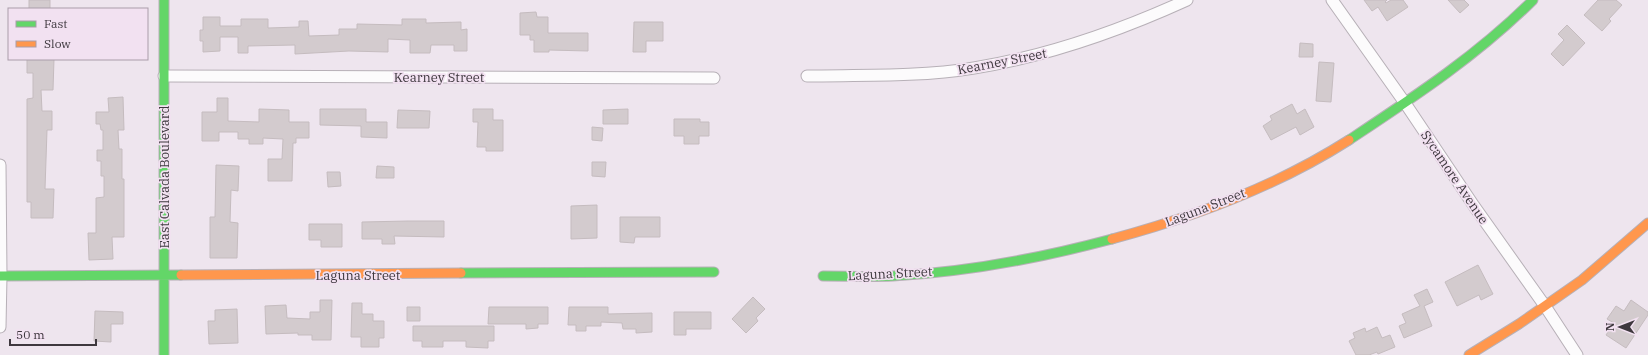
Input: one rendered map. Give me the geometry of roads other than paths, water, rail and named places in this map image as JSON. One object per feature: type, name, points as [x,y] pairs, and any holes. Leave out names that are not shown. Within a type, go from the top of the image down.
[{"type":"street","name":"East Calvada Boulevard","points":[[164,0],[164,355]]},
{"type":"street","name":"Kearney Street","points":[[807,76],[939,72],[973,68],[1032,57],[1091,39],[1187,0]]},
{"type":"street","name":"Sycamore Avenue","points":[[1332,0],[1405,103],[1577,355]]},
{"type":"street","name":"Laguna Street","points":[[824,276],[887,276],[998,264],[1052,255],[1122,237],[1193,213],[1291,173],[1311,163],[1405,103],[1495,37],[1533,0]]},
{"type":"street","name":"Kearney Street","points":[[164,76],[714,78]]},
{"type":"street","points":[[0,165],[0,327]]},
{"type":"street","points":[[1469,355],[1545,306],[1582,280],[1648,223]]},
{"type":"street","name":"Laguna Street","points":[[1,276],[714,272]]}]
